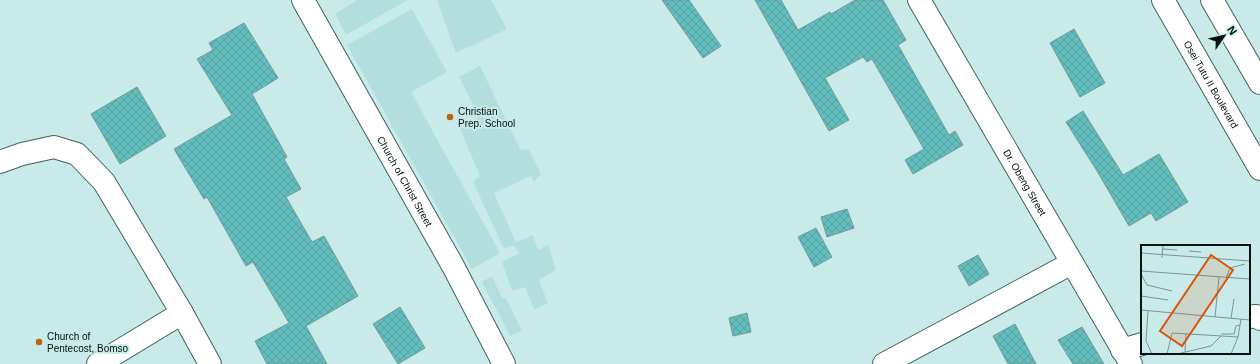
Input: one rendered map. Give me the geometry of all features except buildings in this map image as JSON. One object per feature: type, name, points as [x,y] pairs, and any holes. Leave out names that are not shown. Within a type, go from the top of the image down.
[{"type":"main road","name":"Church of Christ Street","points":[[303,0],[453,266],[504,364]]},
{"type":"main road","name":"Dr. Obeng Street","points":[[919,0],[1072,263],[1132,353]]},
{"type":"main road","name":"Osei Tutu II Boulevard","points":[[1163,0],[1260,169]]},
{"type":"main road","points":[[1212,0],[1260,83]]},
{"type":"main road","points":[[0,162],[22,154],[54,147],[77,154],[104,182],[182,313],[210,364]]},
{"type":"main road","points":[[884,364],[1072,263]]},
{"type":"main road","points":[[98,364],[182,313]]},
{"type":"main road","points":[[1250,317],[1256,316],[1260,319]]},
{"type":"shaded area","points":[[357,0],[408,0],[346,35],[335,14]]},
{"type":"shaded area","points":[[437,0],[491,0],[507,29],[456,53]]},
{"type":"shaded area","points":[[412,9],[447,72],[411,92],[500,253],[472,269],[347,45]]},
{"type":"shaded area","points":[[480,66],[520,149],[529,150],[541,174],[534,182],[531,176],[494,193],[516,242],[533,235],[538,250],[548,245],[556,270],[539,280],[548,303],[534,310],[525,287],[512,291],[502,262],[519,253],[513,245],[504,249],[473,182],[480,176],[460,129],[479,117],[459,77]]},
{"type":"shaded area","points":[[492,276],[502,298],[506,298],[522,331],[510,336],[482,282]]},
{"type":"place","name":"Christian Prep. School","points":[[450,117]]},
{"type":"place","name":"Church of Pentecost, Bomso","points":[[39,342]]}]
